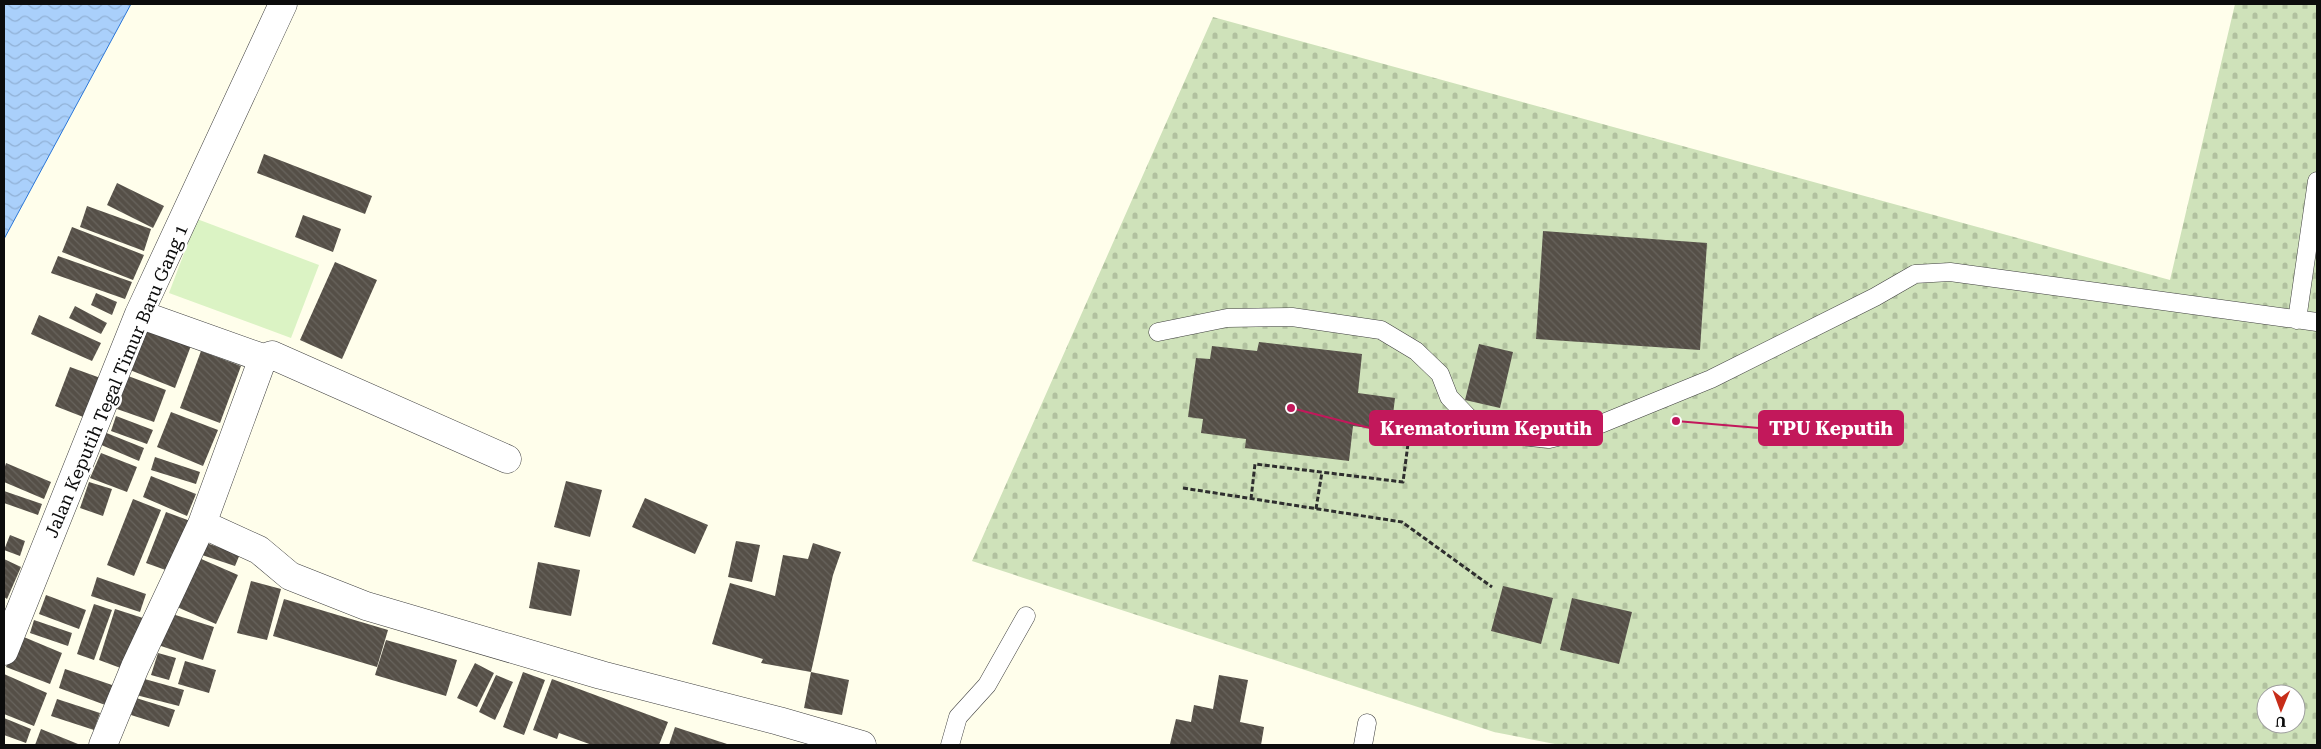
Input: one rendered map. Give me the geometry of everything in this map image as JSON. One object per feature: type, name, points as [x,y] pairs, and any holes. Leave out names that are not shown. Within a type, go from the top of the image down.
[{"type":"street","name":"Jalan Keputih Tegal Timur Baru Gang 1","points":[[4,651],[139,314],[283,4]]},
{"type":"street","points":[[139,314],[263,358],[272,355],[507,459]]},
{"type":"street","points":[[103,745],[135,667],[202,524],[263,358]]},
{"type":"street","points":[[202,524],[259,550],[290,576],[366,606],[601,675],[779,721],[862,745]]},
{"type":"lane","points":[[2297,320],[2317,181]]},
{"type":"lane","points":[[1158,332],[1227,318],[1292,317],[1381,330],[1416,351],[1440,374],[1449,397],[1468,417],[1493,433],[1549,439],[1586,430],[1711,379],[1875,297],[1916,274],[1950,272],[2317,322]]},
{"type":"lane","points":[[950,745],[958,717],[987,685],[1026,616]]},
{"type":"lane","points":[[1363,745],[1367,723]]},
{"type":"path","points":[[1251,499],[1255,464],[1403,482],[1411,421],[1468,417]]},
{"type":"path","points":[[1316,509],[1322,472]]},
{"type":"path","points":[[1183,488],[1402,522],[1492,587]]},
{"type":"green space","points":[[2235,4],[2317,4],[2317,745],[1560,745],[1494,732],[972,561],[1213,17],[2170,280]]},
{"type":"green space","points":[[197,219],[319,265],[291,338],[169,293]]},
{"type":"water","points":[[4,4],[131,4],[4,239]]},
{"type":"building","points":[[264,154],[372,196],[365,214],[257,173]]},
{"type":"building","points":[[117,183],[164,206],[153,228],[107,205]]},
{"type":"building","points":[[87,206],[151,229],[144,251],[80,227]]},
{"type":"building","points":[[303,215],[341,229],[333,252],[295,237]]},
{"type":"building","points":[[72,227],[144,255],[133,280],[62,252]]},
{"type":"building","points":[[1543,231],[1707,243],[1700,350],[1536,339]]},
{"type":"building","points":[[58,256],[132,282],[125,299],[51,273]]},
{"type":"building","points":[[335,262],[377,280],[342,359],[300,340]]},
{"type":"building","points":[[96,293],[117,302],[112,315],[91,305]]},
{"type":"building","points":[[75,306],[107,323],[101,334],[69,318]]},
{"type":"building","points":[[39,315],[101,343],[92,361],[31,334]]},
{"type":"building","points":[[147,326],[192,343],[175,388],[130,370]]},
{"type":"building","points":[[1259,342],[1362,354],[1358,393],[1395,398],[1391,431],[1353,426],[1349,461],[1245,448],[1246,439],[1201,433],[1203,419],[1188,417],[1196,358],[1210,359],[1212,346],[1257,351]]},
{"type":"building","points":[[1479,344],[1513,352],[1500,408],[1465,400]]},
{"type":"building","points":[[201,351],[241,366],[220,423],[180,408]]},
{"type":"building","points":[[70,367],[106,380],[91,420],[55,406]]},
{"type":"building","points":[[128,376],[166,390],[154,422],[117,409]]},
{"type":"building","points":[[171,412],[218,430],[203,466],[157,447]]},
{"type":"building","points":[[116,416],[153,430],[147,444],[111,431]]},
{"type":"building","points":[[104,432],[144,448],[139,461],[99,444]]},
{"type":"building","points":[[101,453],[137,467],[127,492],[90,478]]},
{"type":"building","points":[[155,457],[200,472],[196,484],[151,470]]},
{"type":"building","points":[[6,463],[51,482],[44,499],[4,482]]},
{"type":"building","points":[[151,476],[196,494],[187,516],[143,497]]},
{"type":"building","points":[[566,481],[602,490],[590,537],[554,527]]},
{"type":"building","points":[[89,482],[112,489],[103,516],[80,508]]},
{"type":"building","points":[[4,491],[42,504],[38,515],[4,503]]},
{"type":"building","points":[[645,498],[708,525],[695,554],[632,527]]},
{"type":"building","points":[[133,499],[161,510],[134,576],[107,565]]},
{"type":"building","points":[[166,512],[193,522],[174,573],[146,563]]},
{"type":"building","points":[[10,535],[25,541],[20,556],[4,550]]},
{"type":"building","points":[[736,541],[760,545],[752,582],[728,577]]},
{"type":"building","points":[[203,542],[240,554],[235,566],[199,554]]},
{"type":"building","points":[[813,543],[841,552],[833,575],[811,672],[761,663],[763,659],[712,644],[730,583],[775,596],[783,555],[808,559]]},
{"type":"building","points":[[199,558],[238,575],[216,624],[177,607]]},
{"type":"building","points":[[4,559],[21,567],[7,599],[4,597]]},
{"type":"building","points":[[538,562],[580,570],[571,616],[529,608]]},
{"type":"building","points":[[97,577],[146,594],[140,612],[91,596]]},
{"type":"building","points":[[251,581],[281,589],[267,640],[237,633]]},
{"type":"building","points":[[1503,586],[1553,598],[1541,644],[1491,631]]},
{"type":"building","points":[[46,595],[86,610],[79,629],[39,614]]},
{"type":"building","points":[[1572,598],[1632,612],[1619,664],[1560,650]]},
{"type":"building","points":[[284,599],[388,630],[377,667],[273,636]]},
{"type":"building","points":[[94,604],[112,610],[94,660],[77,654]]},
{"type":"building","points":[[115,609],[143,618],[126,670],[99,660]]},
{"type":"building","points":[[169,613],[214,627],[203,660],[158,645]]},
{"type":"building","points":[[34,620],[72,633],[68,646],[30,633]]},
{"type":"building","points":[[19,635],[62,653],[50,684],[6,667]]},
{"type":"building","points":[[386,640],[457,660],[446,696],[375,675]]},
{"type":"building","points":[[158,653],[176,658],[169,680],[151,675]]},
{"type":"building","points":[[185,661],[216,670],[209,693],[178,684]]},
{"type":"building","points":[[475,663],[494,673],[477,707],[457,698]]},
{"type":"building","points":[[65,669],[115,686],[108,706],[59,688]]},
{"type":"building","points":[[523,672],[545,680],[524,735],[503,727]]},
{"type":"building","points":[[811,672],[849,680],[842,715],[804,708]]},
{"type":"building","points":[[4,674],[47,693],[34,726],[4,714]]},
{"type":"building","points":[[496,675],[513,682],[495,720],[479,712]]},
{"type":"building","points":[[1219,675],[1248,680],[1240,722],[1264,727],[1261,745],[1170,744],[1176,719],[1191,722],[1194,705],[1213,709]]},
{"type":"building","points":[[141,678],[184,690],[179,706],[136,695]]},
{"type":"building","points":[[552,679],[668,722],[659,745],[592,745],[559,733],[557,739],[533,730]]},
{"type":"building","points":[[136,698],[175,710],[169,727],[131,715]]},
{"type":"building","points":[[57,699],[100,713],[94,730],[51,716]]},
{"type":"building","points":[[4,718],[31,729],[26,743],[4,735]]},
{"type":"building","points":[[675,727],[724,743],[730,745],[669,745]]},
{"type":"building","points":[[41,729],[78,744],[35,745]]},
{"type":"place","name":"Krematorium Keputih","points":[[1291,408]]},
{"type":"place","name":"TPU Keputih","points":[[1676,421]]}]
